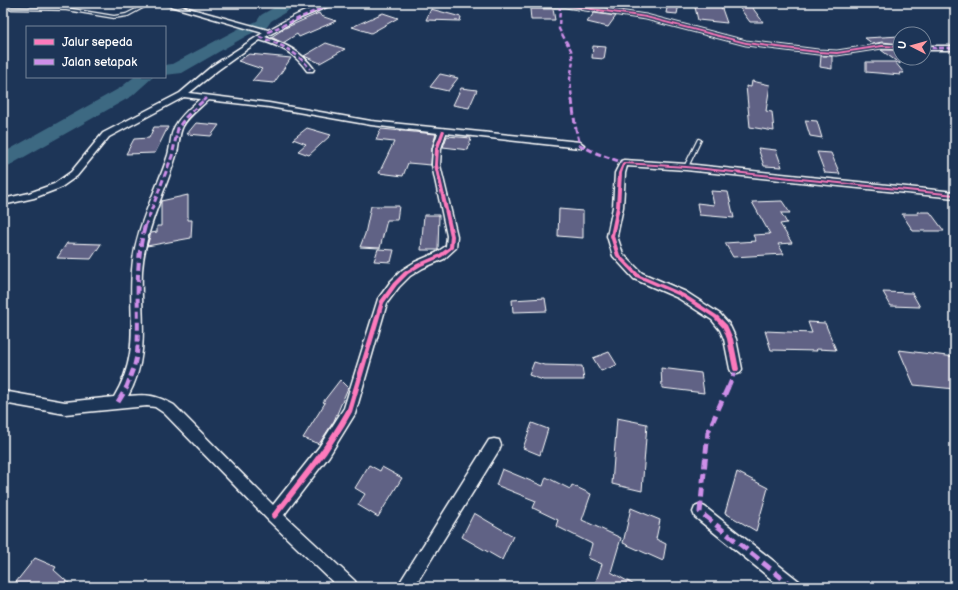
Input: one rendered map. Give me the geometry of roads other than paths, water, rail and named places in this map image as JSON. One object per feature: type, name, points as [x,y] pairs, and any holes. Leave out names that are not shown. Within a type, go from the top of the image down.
[{"type":"street","points":[[163,3],[268,32]]},
{"type":"street","points":[[3,202],[32,196],[57,186],[74,174],[106,135],[183,95],[215,68],[259,37],[333,3]]},
{"type":"street","points":[[431,3],[565,5],[646,18],[746,44],[818,52],[837,53],[882,46],[892,47]]},
{"type":"street","points":[[259,37],[293,50],[304,60],[310,69]]},
{"type":"street","points":[[932,48],[955,48]]},
{"type":"street","points":[[183,95],[269,105],[365,122],[580,145]]},
{"type":"street","points":[[118,402],[130,380],[135,360],[138,339],[138,260],[146,218],[172,155],[176,134],[180,124],[206,98]]},
{"type":"street","points":[[274,516],[330,444],[342,426],[350,410],[382,302],[395,284],[406,273],[419,265],[440,256],[451,248],[452,236],[436,157],[443,131]]},
{"type":"street","points":[[736,369],[730,339],[725,327],[716,317],[682,295],[638,276],[618,256],[612,236],[618,207],[620,173],[624,163],[686,167],[955,195]]},
{"type":"street","points":[[3,397],[65,408],[147,400],[157,402],[169,409],[274,516],[349,587]]},
{"type":"street","points":[[405,587],[494,445]]},
{"type":"street","points":[[700,512],[793,587]]},
{"type":"lane","points":[[3,8],[66,9],[114,17],[130,14],[150,3]]},
{"type":"lane","points":[[686,167],[699,140]]},
{"type":"waterway","points":[[166,70],[176,69],[243,32],[262,24],[266,18],[284,7],[297,3]]},
{"type":"waterway","points":[[3,161],[126,92],[144,78]]}]
